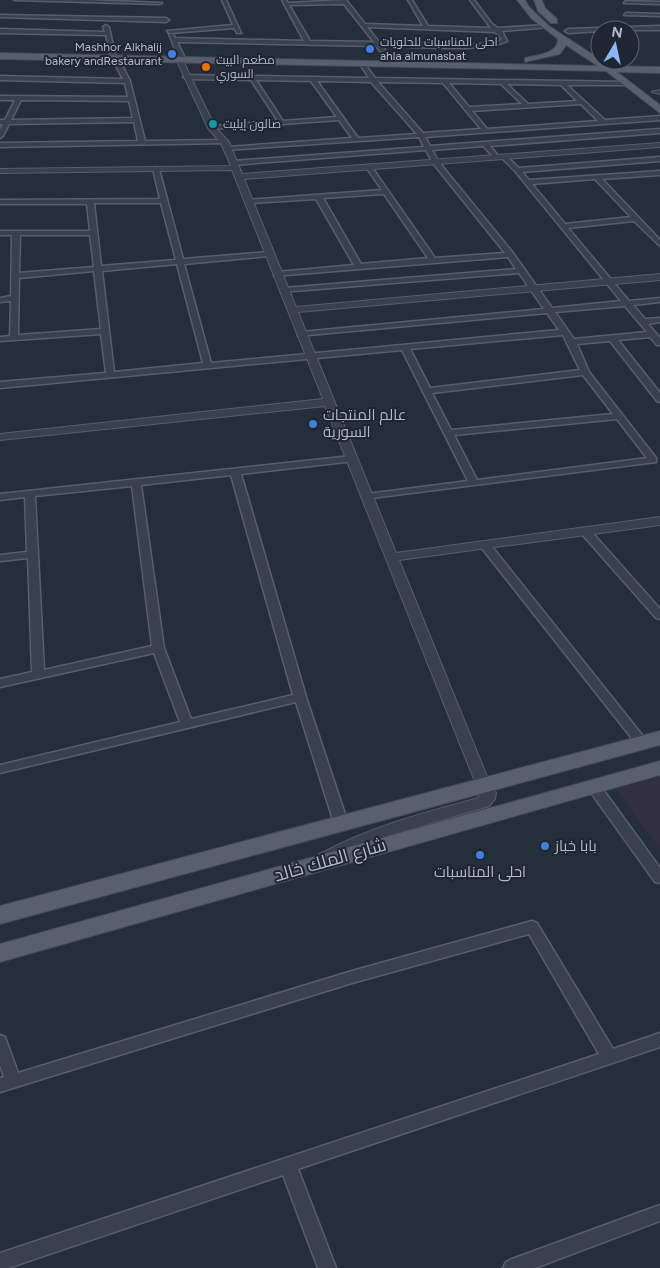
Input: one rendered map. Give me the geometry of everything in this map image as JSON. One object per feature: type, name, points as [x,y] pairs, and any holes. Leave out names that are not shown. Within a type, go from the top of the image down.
[{"type":"main road","points":[[529,63],[563,54],[566,50],[564,36],[537,1]]},
{"type":"main road","points":[[523,2],[546,26],[590,51]]},
{"type":"main road","points":[[564,36],[584,41]]},
{"type":"main road","points":[[503,62],[550,56],[560,49],[564,36]]},
{"type":"main road","points":[[0,54],[363,64],[590,64]]},
{"type":"main road","points":[[181,58],[590,64]]},
{"type":"main road","points":[[640,65],[660,66]]},
{"type":"main road","points":[[640,68],[660,70]]},
{"type":"main road","points":[[616,70],[627,84],[660,110]]},
{"type":"main road","points":[[619,70],[644,90],[659,93]]},
{"type":"main road","points":[[622,70],[659,93]]},
{"type":"main road","name":"شارع الملك خالد","points":[[0,915],[651,740]]},
{"type":"main road","name":"شارع الملك خالد","points":[[0,953],[660,768]]},
{"type":"street","points":[[16,0],[160,2],[186,77],[212,128],[226,146],[488,796],[482,802],[377,832],[352,842],[316,864]]},
{"type":"street","points":[[224,0],[243,42]]},
{"type":"street","points":[[410,0],[426,27]]},
{"type":"street","points":[[173,40],[498,44],[505,40],[490,25],[472,0]]},
{"type":"street","points":[[516,0],[523,2]]},
{"type":"street","points":[[617,0],[660,3]]},
{"type":"street","points":[[308,43],[286,2],[345,1],[390,60]]},
{"type":"street","points":[[626,1],[626,20]]},
{"type":"street","points":[[626,14],[660,15]]},
{"type":"street","points":[[0,16],[166,20]]},
{"type":"street","points":[[103,18],[114,56],[126,81],[142,143]]},
{"type":"street","points":[[363,25],[496,30],[546,26]]},
{"type":"street","points":[[170,30],[236,26]]},
{"type":"street","points":[[640,28],[660,28]]},
{"type":"street","points":[[0,31],[108,34]]},
{"type":"street","points":[[564,36],[590,33]]},
{"type":"street","points":[[363,64],[373,80],[422,136],[435,162],[535,288],[572,342],[585,372],[619,416],[657,460]]},
{"type":"street","points":[[186,77],[627,84]]},
{"type":"street","points":[[0,78],[126,81]]},
{"type":"street","points":[[254,79],[282,123]]},
{"type":"street","points":[[313,79],[356,140]]},
{"type":"street","points":[[444,80],[486,131]]},
{"type":"street","points":[[501,81],[527,106]]},
{"type":"street","points":[[561,82],[603,122]]},
{"type":"street","points":[[0,98],[131,99]]},
{"type":"street","points":[[0,136],[19,98]]},
{"type":"street","points":[[468,109],[582,102]]},
{"type":"street","points":[[212,128],[342,118]]},
{"type":"street","points":[[0,144],[142,143],[226,146],[422,136],[660,118]]},
{"type":"street","points":[[0,122],[136,120]]},
{"type":"street","points":[[235,169],[427,147],[660,131]]},
{"type":"street","points":[[470,132],[482,144],[517,170],[660,343]]},
{"type":"street","points":[[0,172],[368,167],[660,145]]},
{"type":"street","points":[[517,170],[660,159]]},
{"type":"street","points":[[570,166],[582,178]]},
{"type":"street","points":[[368,167],[433,260]]},
{"type":"street","points":[[156,169],[207,364]]},
{"type":"street","points":[[527,182],[660,173]]},
{"type":"street","points":[[596,177],[660,245]]},
{"type":"street","points":[[248,202],[386,192]]},
{"type":"street","points":[[319,197],[359,267]]},
{"type":"street","points":[[90,201],[110,374]]},
{"type":"street","points":[[0,202],[164,201]]},
{"type":"street","points":[[562,226],[635,220]]},
{"type":"street","points":[[14,337],[16,232]]},
{"type":"street","points":[[0,233],[93,233]]},
{"type":"street","points":[[15,276],[269,254]]},
{"type":"street","points":[[277,274],[510,255]]},
{"type":"street","points":[[284,290],[521,271]]},
{"type":"street","points":[[292,310],[660,277]]},
{"type":"street","points":[[0,300],[15,298]]},
{"type":"street","points":[[301,334],[660,300]]},
{"type":"street","points":[[642,322],[660,320]]},
{"type":"street","points":[[0,339],[105,331]]},
{"type":"street","points":[[0,385],[207,364],[310,357],[565,332]]},
{"type":"street","points":[[572,342],[652,334]]},
{"type":"street","points":[[612,338],[660,399]]},
{"type":"street","points":[[404,348],[474,484]]},
{"type":"street","points":[[426,391],[585,372]]},
{"type":"street","points":[[0,437],[329,402]]},
{"type":"street","points":[[448,433],[619,416]]},
{"type":"street","points":[[0,497],[351,459]]},
{"type":"street","points":[[367,497],[657,460]]},
{"type":"street","points":[[235,471],[300,697],[341,823]]},
{"type":"street","points":[[136,482],[158,648],[187,724]]},
{"type":"street","points":[[30,494],[38,674]]},
{"type":"street","points":[[391,557],[660,521]]},
{"type":"street","points":[[585,531],[660,616]]},
{"type":"street","points":[[485,544],[651,740]]},
{"type":"street","points":[[0,558],[34,554]]},
{"type":"street","points":[[0,683],[158,648]]},
{"type":"street","points":[[0,769],[300,697]]},
{"type":"street","points":[[594,787],[660,878]]},
{"type":"street","points":[[0,1042],[6,1083],[352,977],[532,927],[609,1056]]},
{"type":"street","points":[[0,1262],[660,1040]]},
{"type":"street","points":[[288,1165],[327,1268]]},
{"type":"street","points":[[512,1268],[660,1213]]},
{"type":"shaded area","points":[[660,777],[660,849],[616,789]]},
{"type":"place","name":"احلى المناسبات للحلويات ahla almunasbat","points":[[370,49]]},
{"type":"place","name":"Mashhor Alkhalij bakery andRestaurant","points":[[172,54]]},
{"type":"place","name":"مطعم البيت السوري","points":[[206,67]]},
{"type":"place","name":"صالون إيليت","points":[[213,124]]},
{"type":"place","name":"عالم المنتجات السورية","points":[[313,424]]},
{"type":"place","name":"بابا خباز","points":[[545,846]]},
{"type":"place","name":"احلى المناسبات","points":[[480,855]]}]
